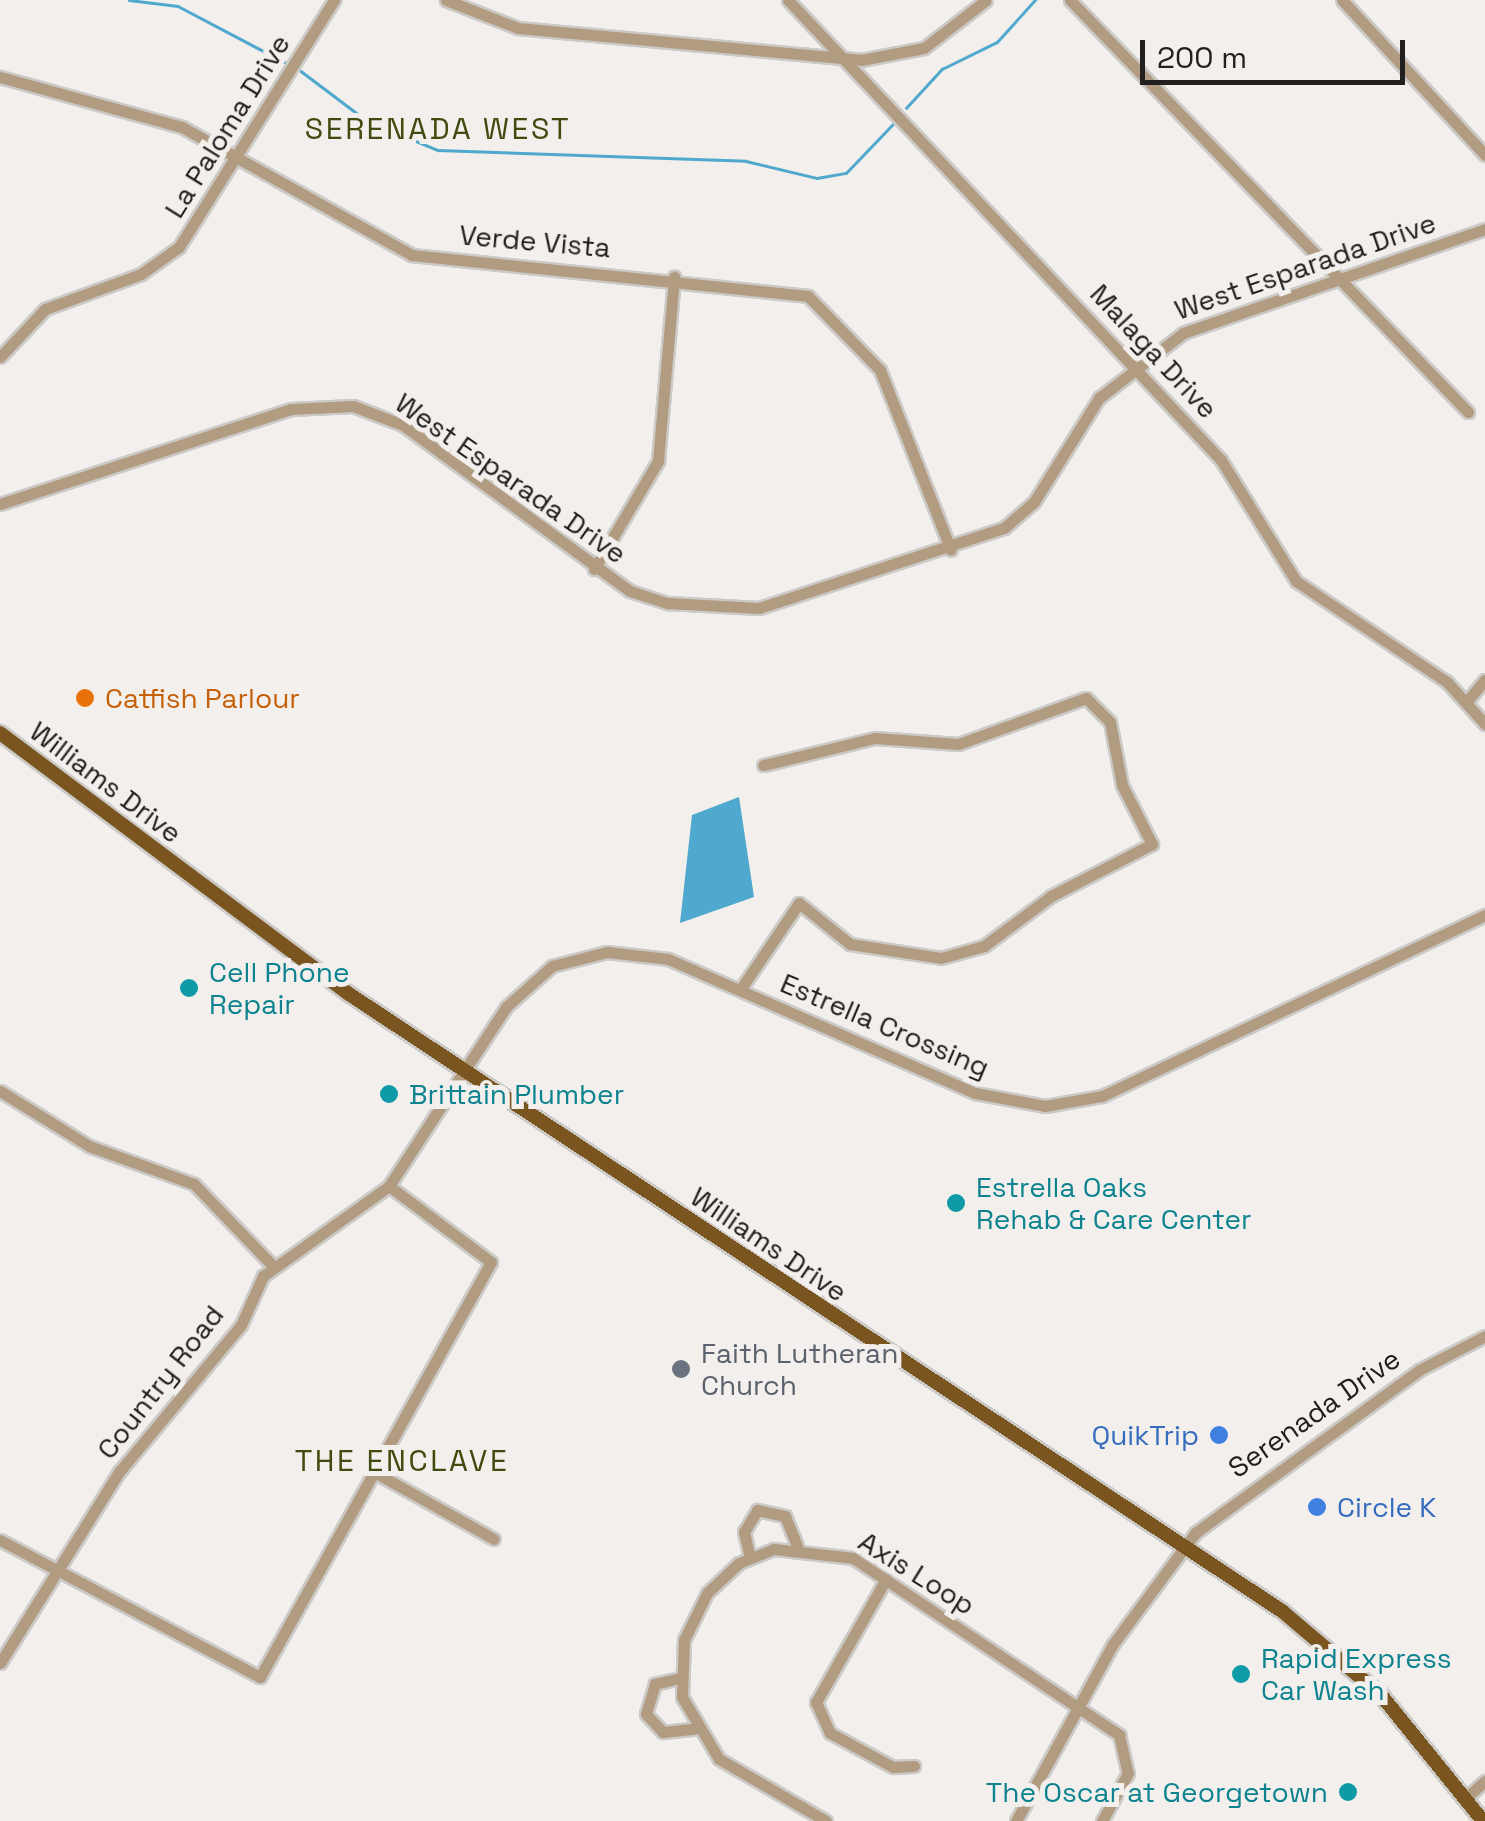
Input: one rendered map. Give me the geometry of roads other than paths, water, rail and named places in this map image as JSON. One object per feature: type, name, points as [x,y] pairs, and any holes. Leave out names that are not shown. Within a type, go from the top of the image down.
[{"type":"main road","name":"Williams Drive","points":[[0,733],[465,1072],[1332,1650],[1467,1797],[1483,1821]]},
{"type":"street","name":"La Paloma Drive","points":[[2,351],[45,309],[167,258],[237,156],[334,0]]},
{"type":"street","points":[[446,0],[518,28],[843,58],[924,48],[986,0]]},
{"type":"street","name":"Malaga Drive","points":[[788,0],[1248,492],[1298,582],[1468,700],[1485,724]]},
{"type":"street","points":[[1070,0],[1346,278],[1468,412]]},
{"type":"street","points":[[1342,0],[1485,155]]},
{"type":"street","name":"Verde Vista","points":[[0,77],[160,119],[237,156],[397,251],[796,292],[835,317],[888,384],[950,550]]},
{"type":"street","name":"West Esparada Drive","points":[[0,504],[289,409],[337,404],[403,425],[594,569],[668,603],[760,608],[950,550],[1026,512],[1088,410],[1134,366],[1194,328],[1485,229]]},
{"type":"street","points":[[594,569],[658,461],[674,278]]},
{"type":"street","points":[[1468,700],[1485,680]]},
{"type":"street","points":[[740,990],[799,903],[850,944],[941,958],[984,946],[1050,896],[1152,844],[1122,784],[1110,722],[1086,698],[958,744],[875,738],[763,765]]},
{"type":"street","name":"Estrella Crossing","points":[[465,1072],[526,982],[573,958],[640,953],[740,990],[975,1093],[1074,1104],[1485,916]]},
{"type":"street","name":"Country Road","points":[[0,1663],[119,1472],[241,1325],[273,1266],[388,1186],[465,1072]]},
{"type":"street","points":[[0,1091],[79,1142],[194,1184],[273,1266]]},
{"type":"street","points":[[0,1540],[61,1566],[260,1677],[491,1262],[388,1186]]},
{"type":"street","name":"Serenada Drive","points":[[1016,1821],[1077,1706],[1183,1548],[1304,1451],[1449,1350],[1485,1336]]},
{"type":"street","points":[[374,1472],[494,1539]]},
{"type":"street","points":[[750,1558],[744,1532],[757,1510],[784,1516],[797,1546]]},
{"type":"street","name":"Axis Loop","points":[[680,1678],[701,1603],[750,1558],[797,1546],[842,1554],[1077,1706],[1127,1748],[1128,1773],[1102,1821]]},
{"type":"street","points":[[886,1579],[816,1702],[830,1733],[894,1767],[914,1766]]},
{"type":"street","points":[[694,1729],[663,1732],[646,1714],[654,1684],[680,1678],[694,1729],[730,1767],[826,1821]]},
{"type":"street","points":[[1467,1797],[1485,1781]]},
{"type":"water","points":[[739,797],[754,897],[680,923],[692,815]]},
{"type":"waterway","points":[[129,0],[178,6],[284,62]]},
{"type":"waterway","points":[[906,108],[942,69],[997,42],[1035,0]]},
{"type":"waterway","points":[[301,71],[367,121],[438,150],[746,161],[817,178],[846,173],[893,124]]},
{"type":"place","name":"Catfish Parlour","points":[[85,698]]},
{"type":"place","name":"Cell Phone Repair","points":[[189,988]]},
{"type":"place","name":"Brittain Plumber","points":[[389,1094]]},
{"type":"place","name":"Estrella Oaks Rehab & Care Center","points":[[956,1203]]},
{"type":"place","name":"Faith Lutheran Church","points":[[681,1369]]},
{"type":"place","name":"QuikTrip","points":[[1219,1435]]},
{"type":"place","name":"Circle K","points":[[1317,1507]]},
{"type":"place","name":"Rapid Express Car Wash","points":[[1241,1674]]},
{"type":"place","name":"The Oscar at Georgetown","points":[[1348,1792]]},
{"type":"district","name":"SERENADA WEST","points":[[438,129]]},
{"type":"district","name":"THE ENCLAVE","points":[[402,1461]]}]
